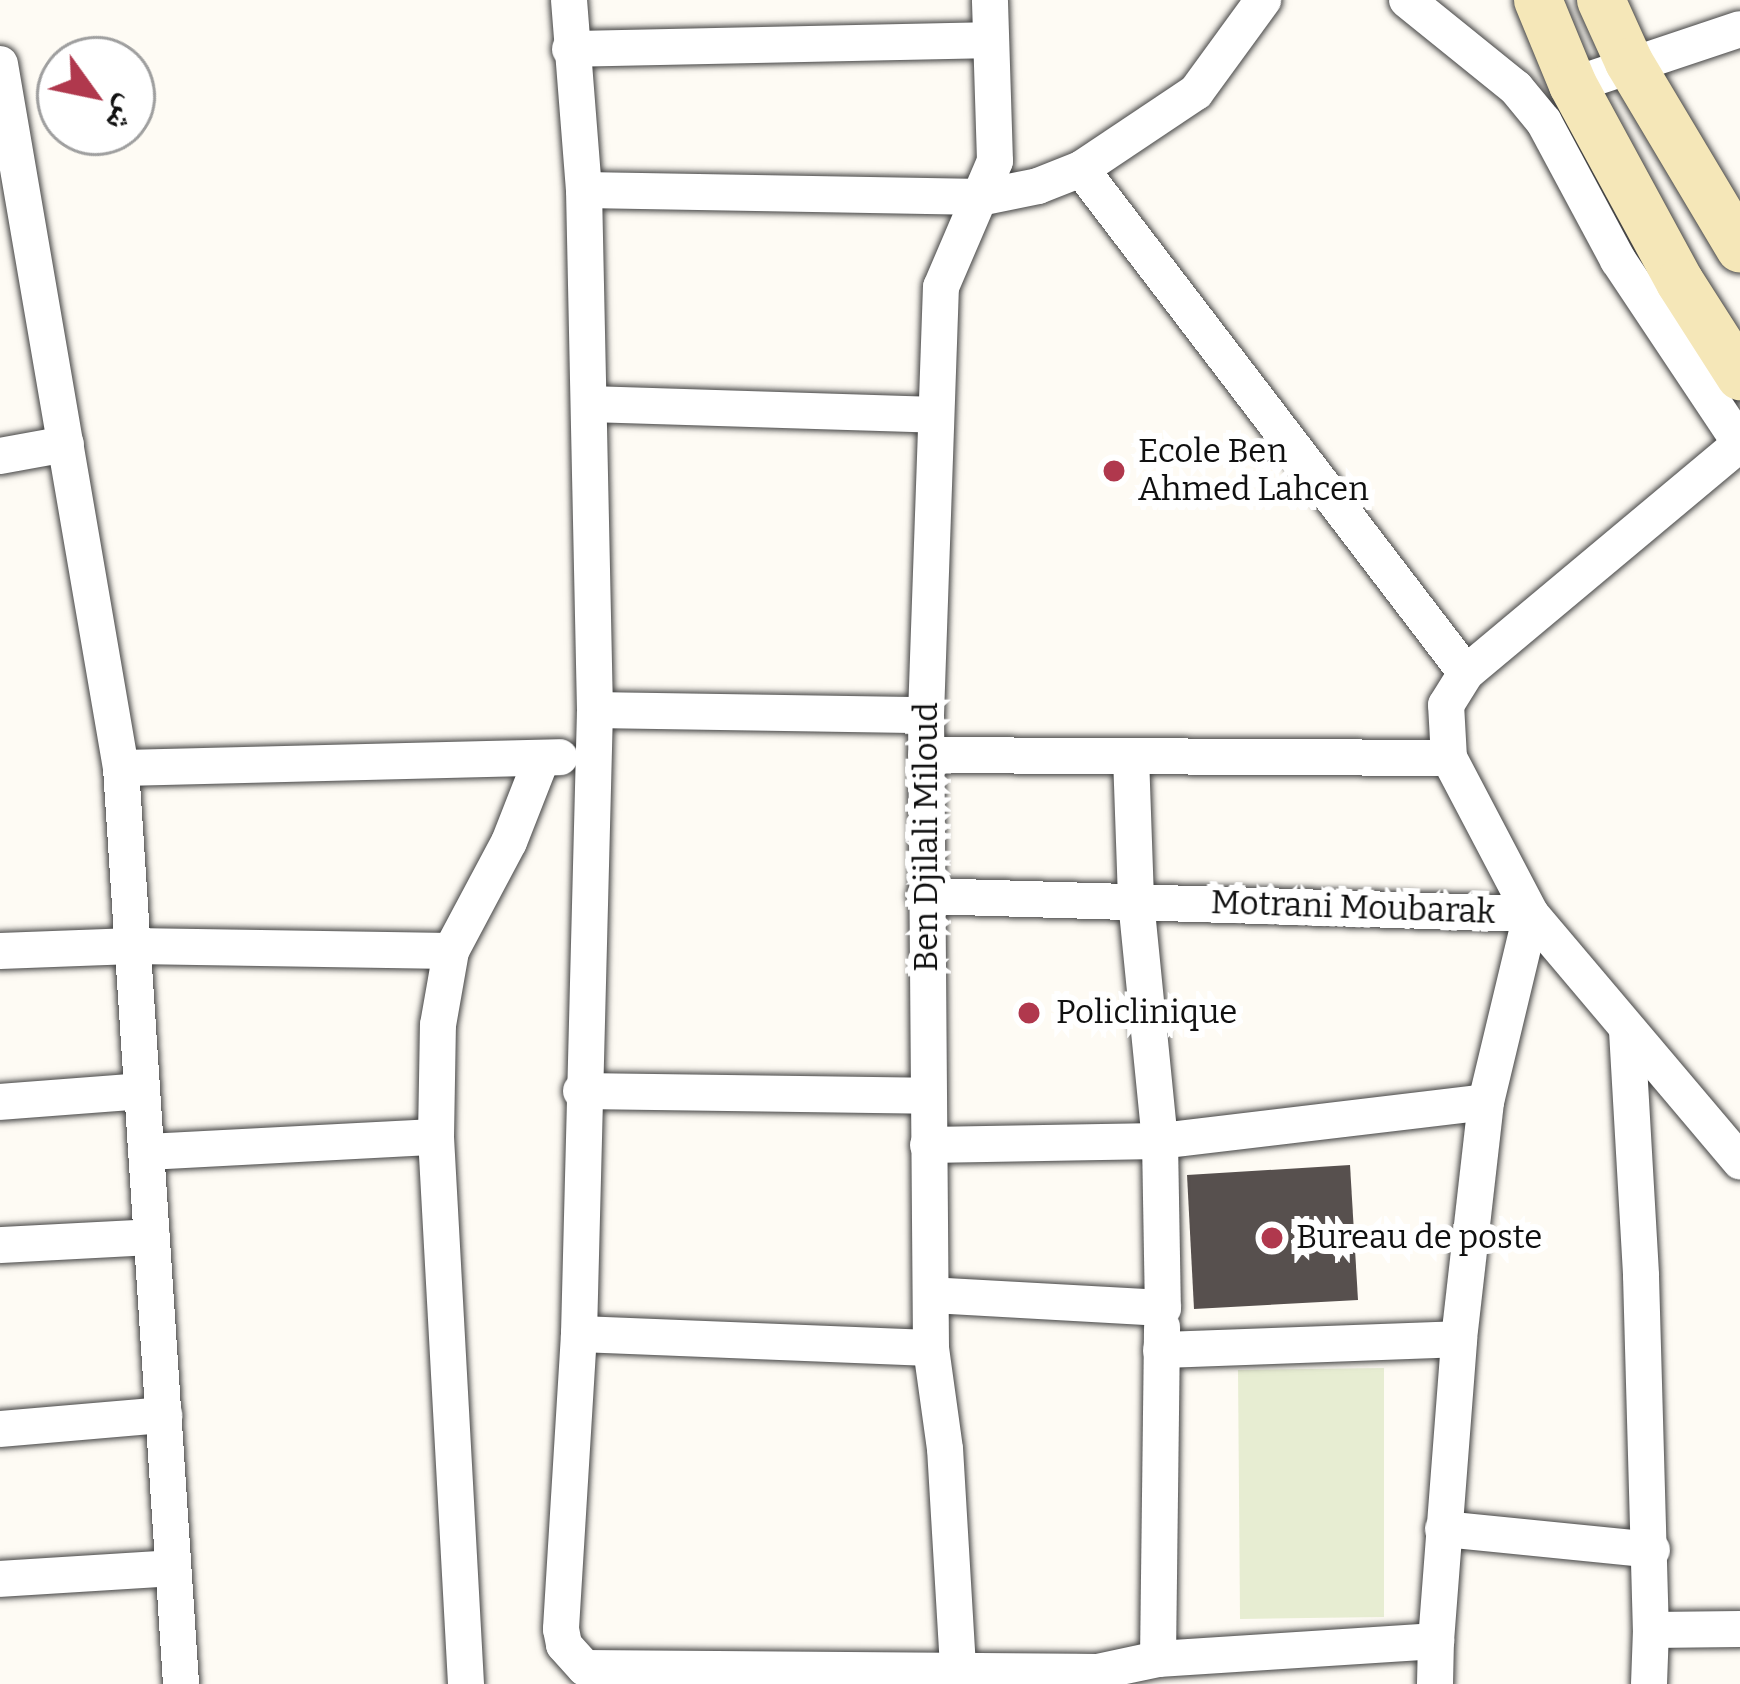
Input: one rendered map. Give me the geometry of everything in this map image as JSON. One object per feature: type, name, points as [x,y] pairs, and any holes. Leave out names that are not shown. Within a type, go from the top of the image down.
[{"type":"main road","points":[[1538,0],[1573,85],[1680,282],[1740,376]]},
{"type":"main road","points":[[1601,0],[1629,62],[1740,248]]},
{"type":"street","points":[[568,0],[584,190],[596,710],[581,1090],[579,1334],[560,1628],[564,1645],[585,1668],[958,1679],[1097,1678],[1158,1659],[1290,1667],[1436,1640]]},
{"type":"street","name":"Ben Djilali Miloud","points":[[958,1679],[944,1449],[931,1348],[926,715],[941,287],[984,197],[995,161],[990,0]]},
{"type":"street","points":[[584,190],[984,197],[1039,186],[1081,169],[1196,92],[1263,0]]},
{"type":"street","points":[[1407,0],[1516,88],[1544,122],[1618,260],[1740,444],[1466,673],[1446,705],[1449,758],[1531,914],[1486,1102],[1459,1339],[1435,1684]]},
{"type":"street","points":[[1573,85],[1629,62],[1740,29]]},
{"type":"street","points":[[570,49],[990,40]]},
{"type":"street","points":[[0,64],[121,768],[181,1684]]},
{"type":"street","points":[[1081,169],[1466,673]]},
{"type":"street","points":[[591,404],[935,415]]},
{"type":"street","points":[[0,457],[66,444]]},
{"type":"street","points":[[596,710],[926,715]]},
{"type":"street","points":[[926,755],[1449,758]]},
{"type":"street","points":[[1131,756],[1136,901],[1160,1141],[1163,1308],[1158,1659]]},
{"type":"street","points":[[121,768],[593,757]]},
{"type":"street","points":[[466,1684],[436,1137],[438,1025],[451,951],[509,842],[542,758]]},
{"type":"street","name":"Motrani Moubarak","points":[[925,896],[1531,914],[1740,1161]]},
{"type":"street","points":[[0,951],[133,946],[451,951]]},
{"type":"street","points":[[1627,1030],[1652,1550],[1649,1684]]},
{"type":"street","points":[[0,1102],[142,1090]]},
{"type":"street","points":[[581,1090],[928,1096]]},
{"type":"street","points":[[928,1145],[1160,1141],[1486,1102]]},
{"type":"street","points":[[1709,1125],[1740,1104]]},
{"type":"street","points":[[146,1152],[436,1137]]},
{"type":"street","points":[[0,1245],[152,1237]]},
{"type":"street","points":[[932,1295],[1163,1308]]},
{"type":"street","points":[[579,1334],[931,1348]]},
{"type":"street","points":[[1161,1350],[1459,1339]]},
{"type":"street","points":[[0,1429],[164,1415]]},
{"type":"street","points":[[1443,1529],[1652,1550]]},
{"type":"street","points":[[0,1579],[173,1568]]},
{"type":"street","points":[[1651,1630],[1740,1629]]},
{"type":"green space","points":[[1384,1368],[1384,1617],[1240,1619],[1238,1370]]},
{"type":"building","name":"Bureau de poste","points":[[1350,1165],[1358,1300],[1194,1309],[1187,1175]]},
{"type":"place","name":"Ecole Ben Ahmed Lahcen","points":[[1114,471]]},
{"type":"place","name":"Policlinique","points":[[1029,1013]]},
{"type":"place","name":"Bureau de poste","points":[[1272,1238]]}]
